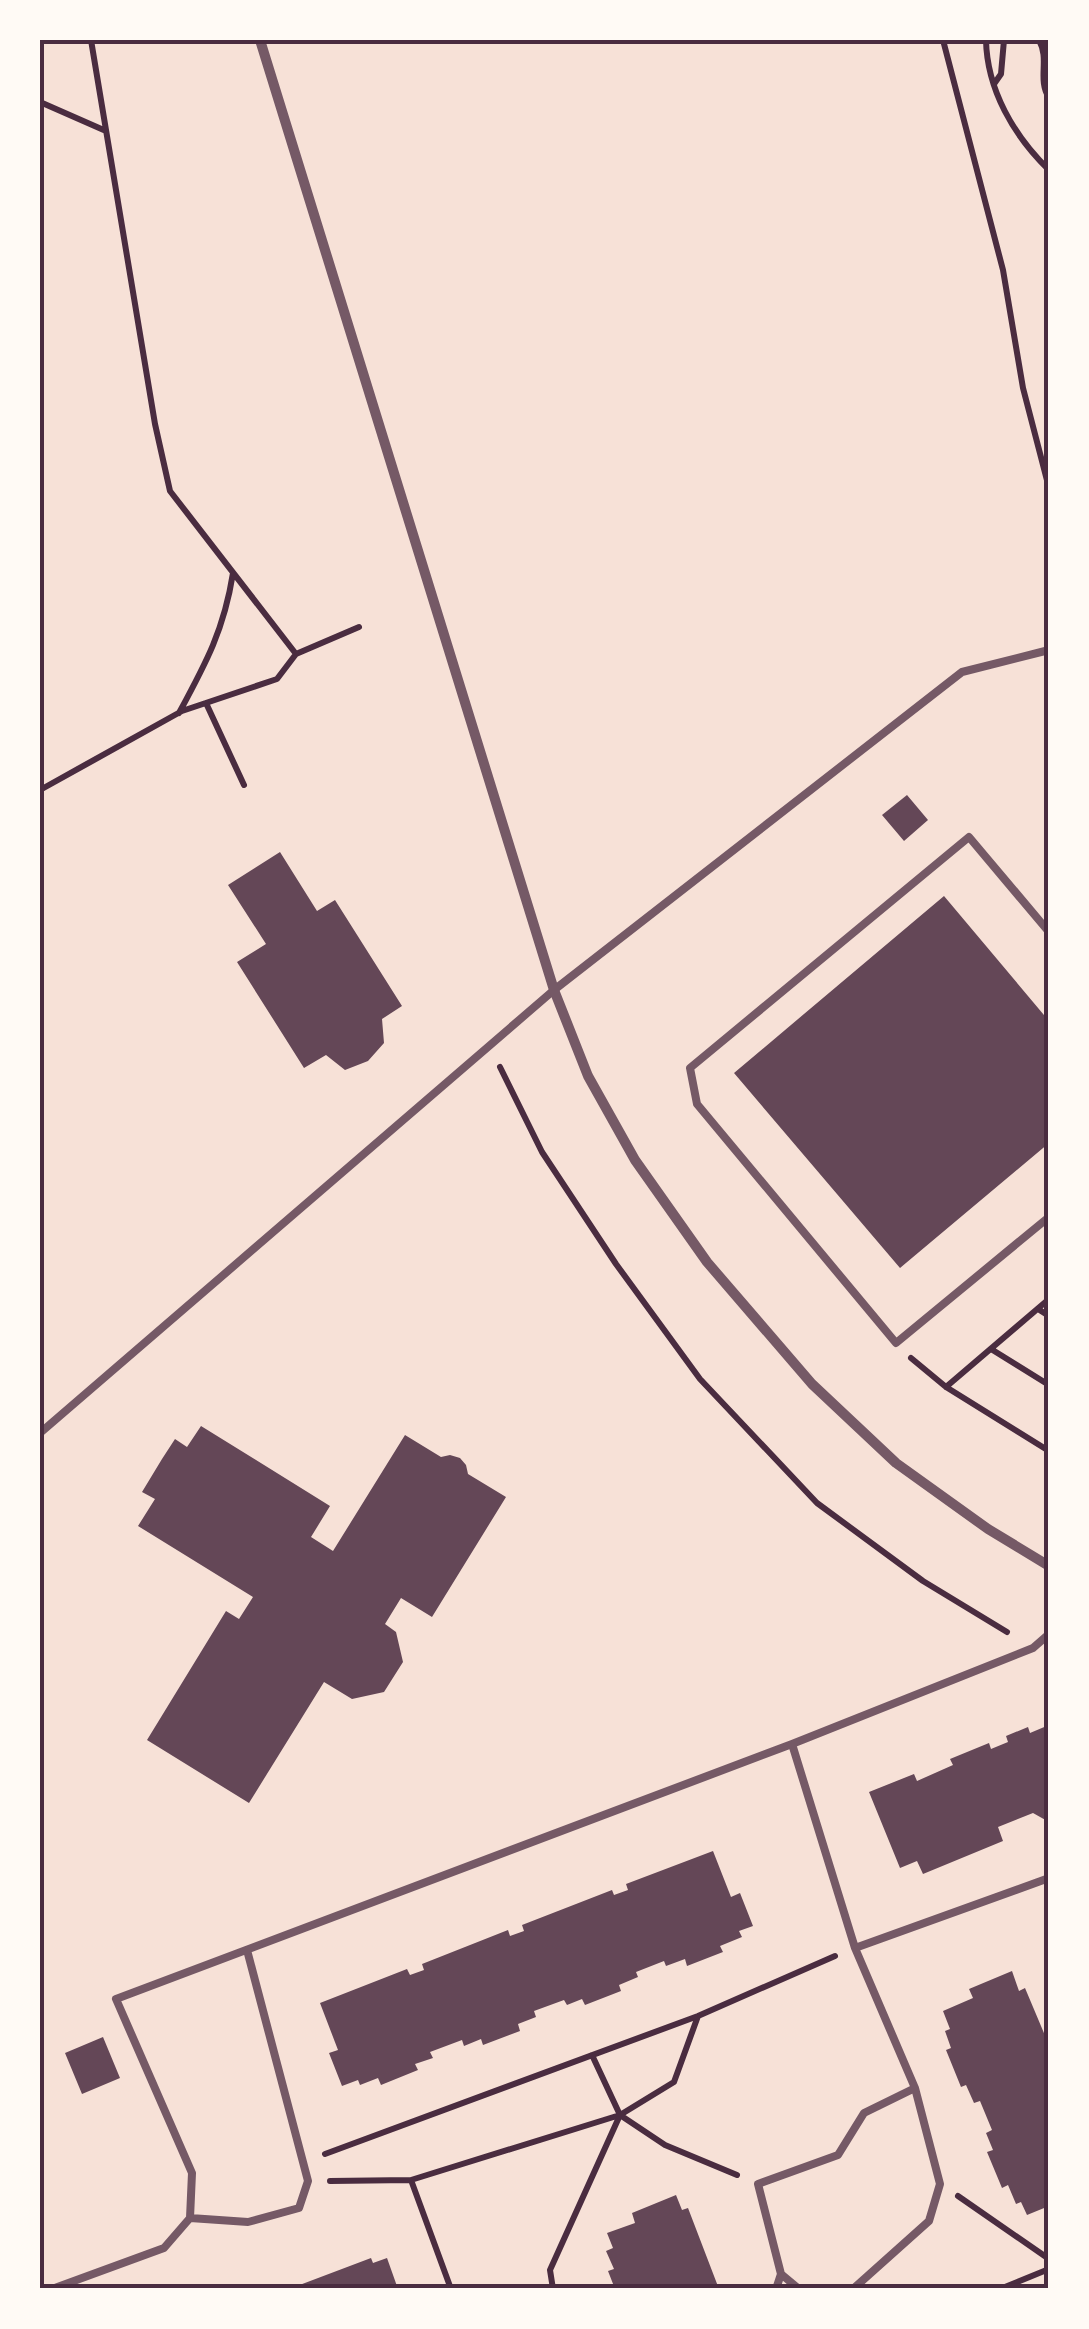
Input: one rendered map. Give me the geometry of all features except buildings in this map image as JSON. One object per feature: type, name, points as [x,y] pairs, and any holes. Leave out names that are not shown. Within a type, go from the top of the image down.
[{"type":"street","points":[[260,40],[554,990],[588,1076],[626,1143],[718,1276],[812,1384],[896,1463],[988,1529],[1049,1566]]},
{"type":"lane","points":[[40,1433],[554,990],[962,672],[1049,650]]},
{"type":"lane","points":[[1049,932],[970,838],[690,1068],[698,1104],[896,1343],[1049,1218]]},
{"type":"lane","points":[[52,2289],[164,2248],[190,2218],[192,2173],[116,2000],[792,1744],[1033,1648],[1049,1634]]},
{"type":"lane","points":[[792,1744],[855,1948],[915,2088],[940,2184],[929,2221],[853,2289]]},
{"type":"lane","points":[[855,1948],[1049,1878]]},
{"type":"lane","points":[[190,2218],[248,2222],[299,2208],[308,2181],[247,1950]]},
{"type":"lane","points":[[776,2289],[781,2274],[758,2184],[838,2155],[864,2113],[915,2088]]},
{"type":"lane","points":[[781,2274],[799,2289]]},
{"type":"path","points":[[92,40],[170,491],[296,654]]},
{"type":"path","points":[[942,40],[1002,270],[1022,388],[1049,488]]},
{"type":"path","points":[[986,40],[994,86],[1016,131],[1049,170]]},
{"type":"path","points":[[994,86],[1001,74],[1004,40]]},
{"type":"path","points":[[1039,40],[1046,60],[1042,87],[1049,98]]},
{"type":"path","points":[[40,102],[106,132]]},
{"type":"path","points":[[179,713],[213,650],[227,613],[234,572]]},
{"type":"path","points":[[40,790],[179,713],[277,679],[296,654],[359,626]]},
{"type":"path","points":[[206,703],[244,785]]},
{"type":"path","points":[[490,1048],[542,1152],[616,1264],[700,1379],[817,1503],[923,1581],[1033,1648]]},
{"type":"path","points":[[946,1387],[1049,1300]]},
{"type":"path","points":[[1038,1309],[1049,1316]]},
{"type":"path","points":[[896,1343],[946,1387],[1049,1452]]},
{"type":"path","points":[[992,1349],[1049,1386]]},
{"type":"path","points":[[302,2163],[698,2016],[855,1948]]},
{"type":"path","points":[[308,2181],[411,2180],[620,2115],[674,2082],[698,2016]]},
{"type":"path","points":[[592,2055],[620,2115],[666,2145],[758,2184]]},
{"type":"path","points":[[554,2289],[550,2270],[620,2115]]},
{"type":"path","points":[[411,2180],[451,2289]]},
{"type":"path","points":[[940,2184],[1049,2259]]},
{"type":"path","points":[[1000,2289],[1049,2270]]}]
